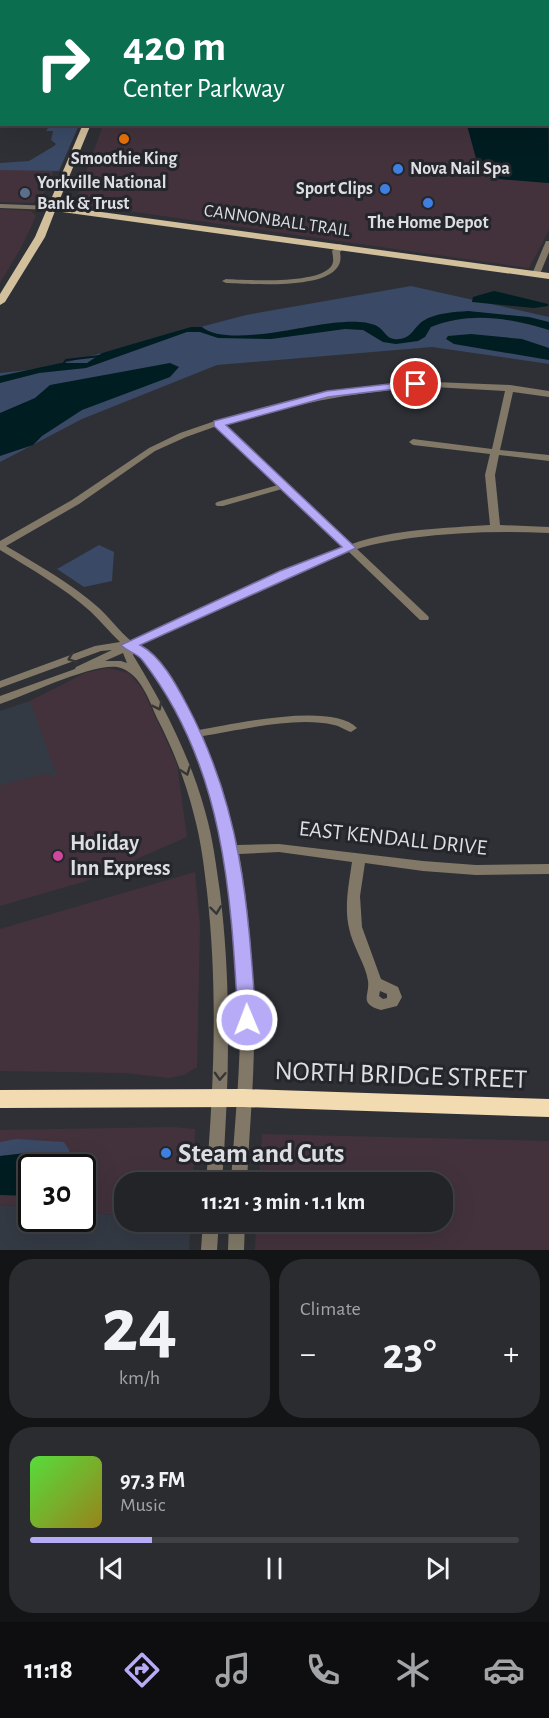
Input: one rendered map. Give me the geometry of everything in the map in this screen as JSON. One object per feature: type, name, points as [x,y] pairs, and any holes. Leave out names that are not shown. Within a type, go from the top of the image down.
[{"type":"highway","name":"NORTH BRIDGE STREET","points":[[0,1098],[243,1098],[549,1108]]},
{"type":"main road","points":[[0,302],[24,266],[53,208],[87,126]]},
{"type":"main road","name":"CANNONBALL TRAIL","points":[[53,208],[549,276]]},
{"type":"street","points":[[278,126],[318,126]]},
{"type":"street","name":"CANNONBALL TRAIL","points":[[0,206],[53,208]]},
{"type":"street","points":[[536,274],[548,244]]},
{"type":"street","points":[[226,281],[314,280],[332,270],[337,261],[336,251],[342,246]]},
{"type":"street","points":[[239,1172],[247,1038],[246,983],[232,850],[222,808],[195,734],[173,692],[146,654],[128,645],[97,611],[71,589],[0,546],[88,494],[142,454],[185,434],[218,423],[322,395],[375,386],[440,383],[510,388],[549,394]]},
{"type":"street","points":[[495,528],[490,483],[494,451],[510,388]]},
{"type":"street","points":[[218,423],[424,618]]},
{"type":"street","points":[[413,442],[549,458]]},
{"type":"street","points":[[220,504],[283,486]]},
{"type":"street","points":[[0,700],[80,669],[285,573],[350,548],[408,535],[495,528],[549,530]]},
{"type":"street","points":[[128,645],[128,655],[174,738],[198,804],[205,836],[217,920],[222,984],[215,1172]]},
{"type":"street","points":[[0,685],[99,648],[128,645]]},
{"type":"street","points":[[80,669],[97,665],[121,664],[140,675]]},
{"type":"street","points":[[195,734],[296,720],[329,720],[351,728]]},
{"type":"street","name":"EAST KENDALL DRIVE","points":[[232,850],[279,848],[476,870],[549,869]]},
{"type":"street","points":[[359,858],[354,896],[355,927],[375,982]]},
{"type":"street","points":[[209,1250],[210,1232]]},
{"type":"street","points":[[236,1250],[237,1232]]},
{"type":"shaded area","points":[[49,126],[79,126],[59,171],[0,170],[0,163],[29,161],[54,146],[56,144],[51,140],[53,131],[46,131]]},
{"type":"shaded area","points":[[103,126],[467,126],[480,173],[499,179],[549,183],[549,230],[529,268],[72,203],[76,200]]},
{"type":"shaded area","points":[[467,126],[548,126],[549,183],[499,179],[480,173]]},
{"type":"shaded area","points":[[0,168],[54,169],[42,198],[33,203],[0,202]]},
{"type":"shaded area","points":[[0,209],[31,211],[36,216],[22,246],[0,283]]},
{"type":"shaded area","points":[[411,286],[549,317],[549,364],[432,347],[217,365],[82,419],[0,462],[0,373],[45,368],[246,315]]},
{"type":"shaded area","points":[[494,291],[548,304],[548,306],[534,308],[472,302],[473,297]]},
{"type":"shaded area","points":[[468,311],[529,317],[549,322],[549,330],[520,322],[490,318],[460,319],[431,327],[425,337],[418,341],[396,344],[383,342],[363,330],[345,329],[271,339],[218,338],[200,332],[187,332],[86,368],[39,373],[0,383],[0,376],[61,363],[87,363],[102,353],[191,327],[202,327],[213,333],[246,335],[332,323],[360,322],[377,326],[391,339],[399,339],[410,335],[428,318],[445,313]]},
{"type":"shaded area","points":[[471,334],[522,339],[549,348],[549,360],[454,344],[446,339],[448,336]]},
{"type":"shaded area","points":[[170,363],[179,367],[170,377],[82,410],[42,436],[33,445],[0,456],[0,413],[35,398],[50,385]]},
{"type":"shaded area","points":[[99,545],[114,552],[112,581],[84,587],[57,569]]},
{"type":"shaded area","points":[[107,668],[129,673],[143,690],[177,764],[187,837],[86,881],[0,906],[0,711],[30,701],[85,673]]},
{"type":"shaded area","points":[[30,701],[57,776],[44,774],[0,785],[0,711]]},
{"type":"shaded area","points":[[195,872],[200,925],[197,1067],[184,1075],[169,1078],[125,1073],[0,1071],[0,929]]},
{"type":"shaded area","points":[[173,1127],[195,1129],[193,1172],[114,1172],[114,1215],[96,1213],[96,1154],[18,1154],[18,1206],[0,1205],[0,1130]]},
{"type":"shaded area","points":[[262,1134],[549,1141],[549,1250],[255,1250],[256,1232],[453,1232],[453,1172],[260,1172]]},
{"type":"shaded area","points":[[16,1139],[64,1142],[70,1154],[35,1152],[0,1156],[0,1142]]},
{"type":"shaded area","points":[[35,1152],[50,1154],[18,1154],[18,1196],[0,1195],[0,1156]]},
{"type":"shaded area","points":[[0,1205],[18,1206],[18,1232],[96,1232],[96,1213],[114,1215],[114,1232],[190,1232],[189,1250],[0,1250]]},
{"type":"waterway","points":[[63,364],[66,360],[100,356]]},
{"type":"place","name":"Smoothie King","points":[[124,139]]},
{"type":"place","name":"Nova Nail Spa","points":[[398,169]]},
{"type":"place","name":"Sport Clips","points":[[385,189]]},
{"type":"place","name":"Yorkville National Bank & Trust","points":[[25,193]]},
{"type":"place","name":"The Home Depot","points":[[428,203]]},
{"type":"place","name":"Holiday Inn Express","points":[[58,856]]},
{"type":"place","name":"Steam and Cuts","points":[[166,1153]]},
{"type":"route","points":[[247,1020],[240,913],[232,850],[222,808],[195,734],[173,692],[146,654],[128,645],[188,620],[285,573],[350,548],[218,423],[352,389],[416,384]]}]
